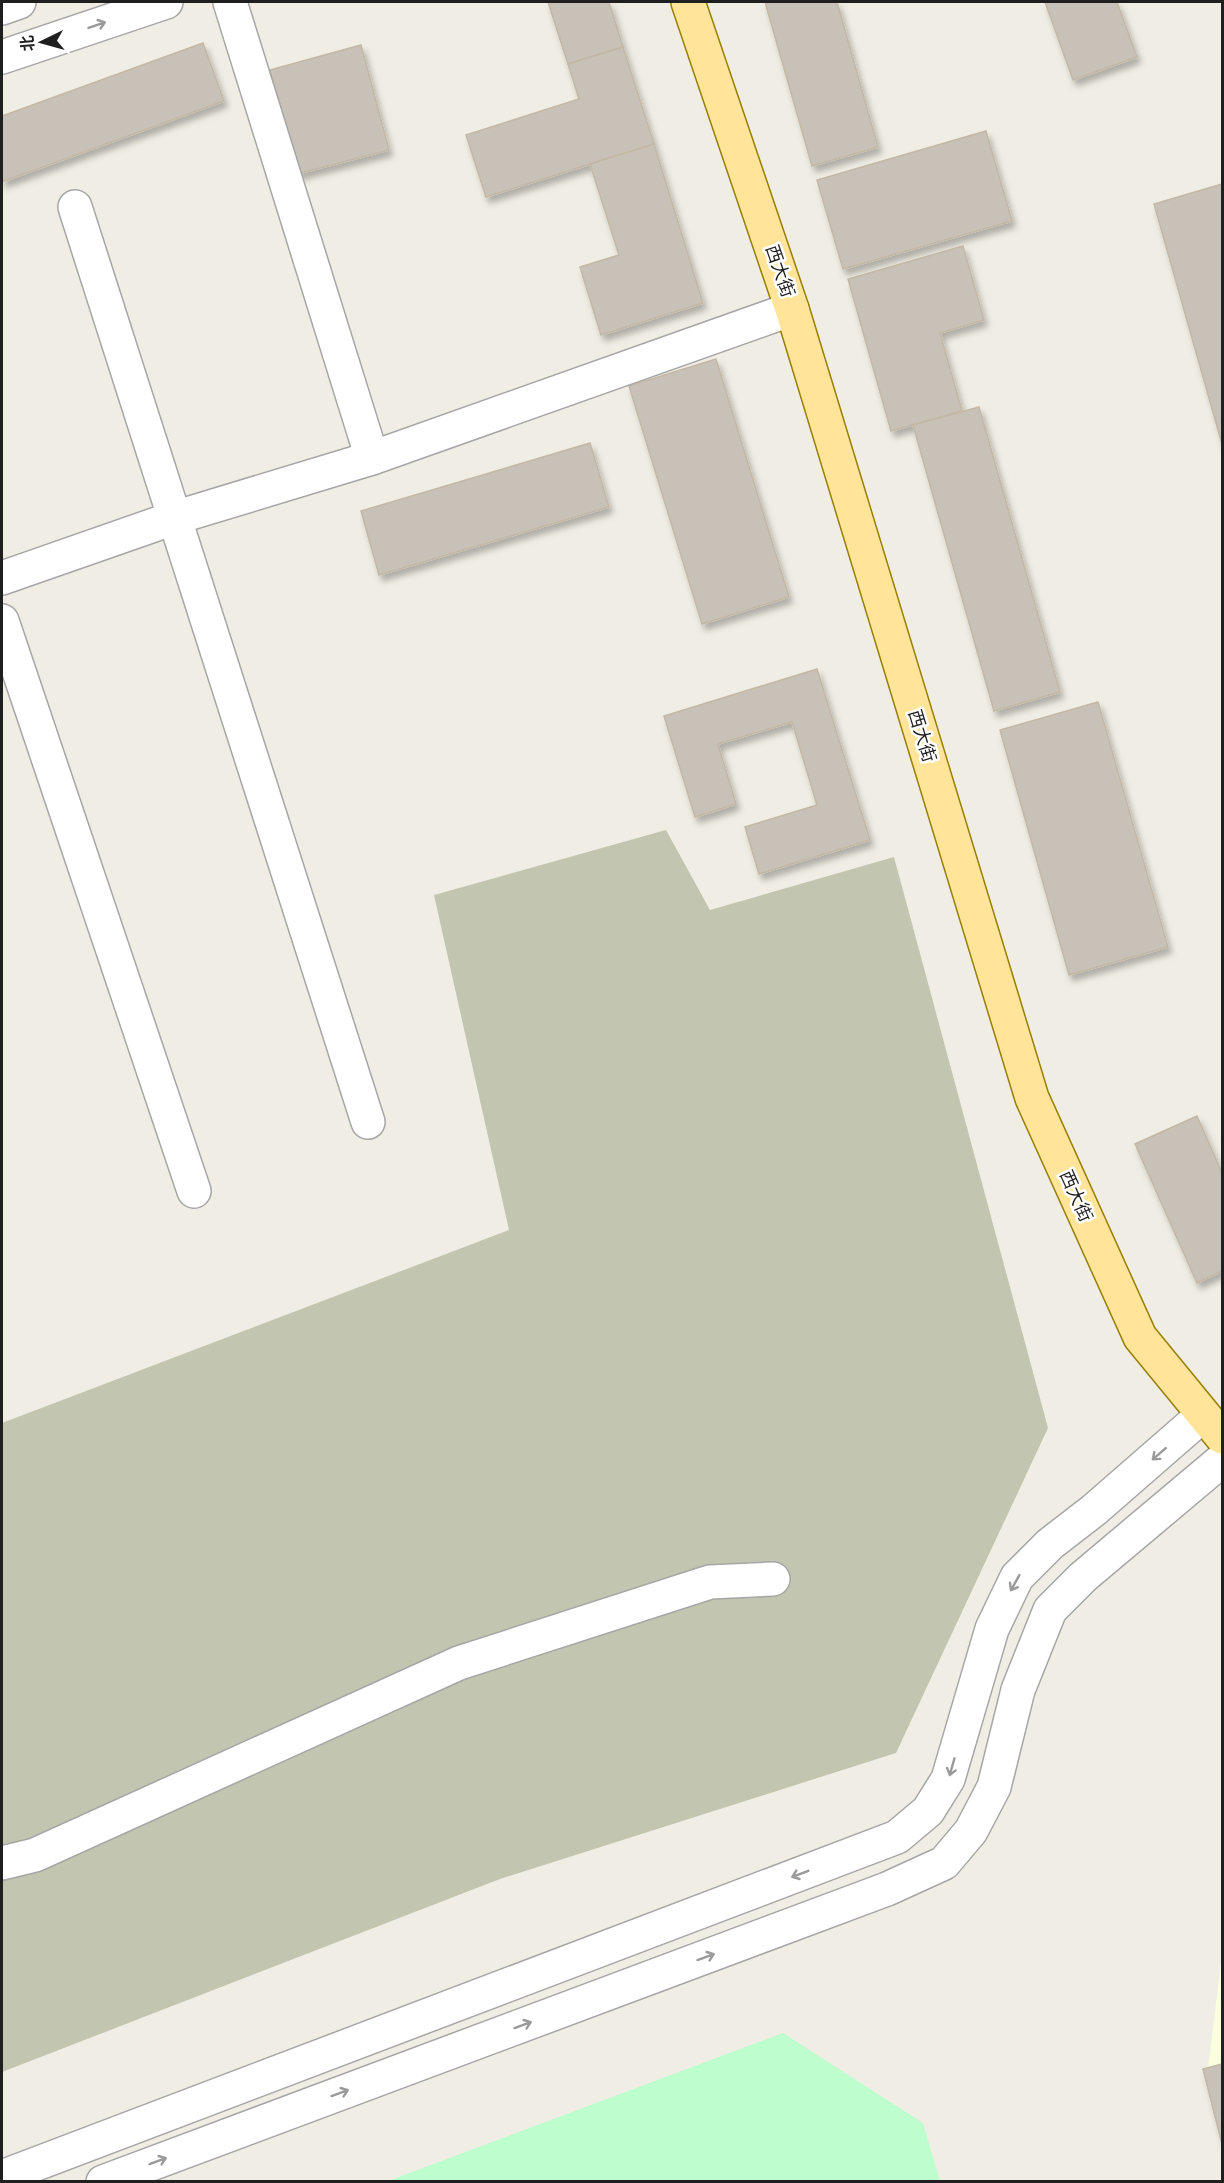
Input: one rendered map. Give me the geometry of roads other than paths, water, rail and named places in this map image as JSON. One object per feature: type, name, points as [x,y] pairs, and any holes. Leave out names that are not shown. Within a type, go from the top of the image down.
[{"type":"main road","name":"西大街","points":[[688,2],[792,309],[1032,1098],[1140,1337],[1213,1426]]},
{"type":"street","points":[[2,8],[19,2]]},
{"type":"street","points":[[2,57],[166,2]]},
{"type":"street","points":[[230,2],[372,458]]},
{"type":"street","points":[[75,207],[368,1122]]},
{"type":"street","points":[[2,578],[174,518],[372,458],[792,309]]},
{"type":"street","points":[[2,621],[194,1191]]},
{"type":"street","points":[[2,2177],[897,1837],[928,1811],[948,1779],[992,1629],[1017,1577],[1050,1544],[1094,1510],[1213,1426]]},
{"type":"street","points":[[103,2181],[887,1889],[944,1863],[971,1831],[994,1787],[1018,1690],[1050,1610],[1083,1577],[1222,1460]]},
{"type":"street","points":[[2,1863],[35,1855],[459,1663],[710,1582],[773,1579]]}]
